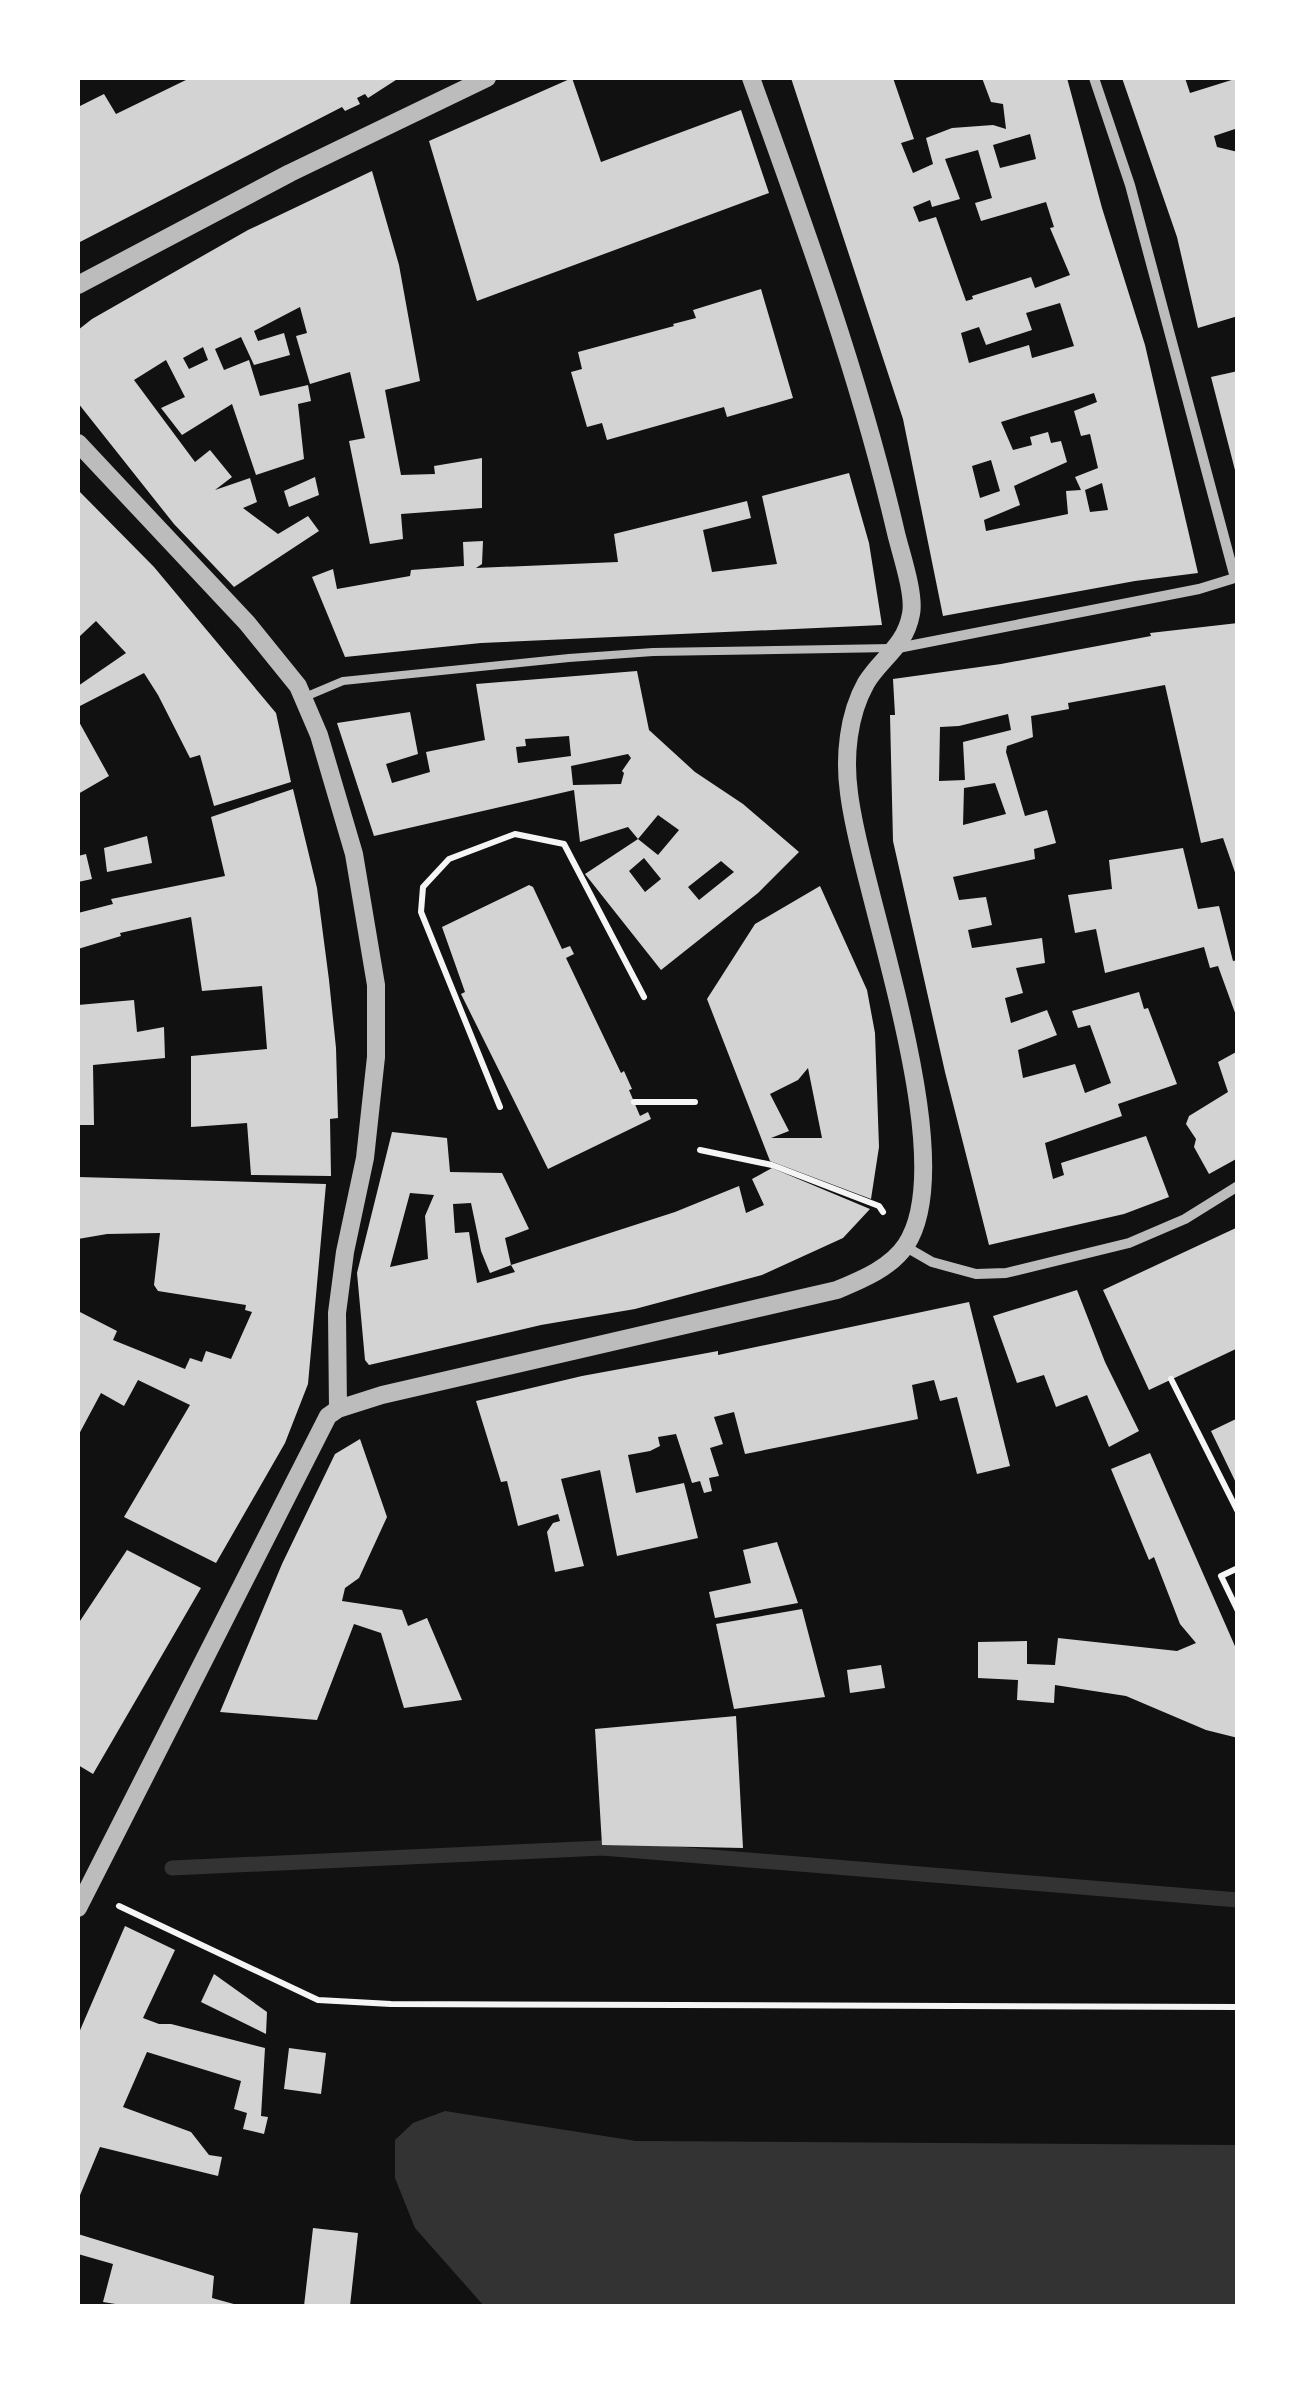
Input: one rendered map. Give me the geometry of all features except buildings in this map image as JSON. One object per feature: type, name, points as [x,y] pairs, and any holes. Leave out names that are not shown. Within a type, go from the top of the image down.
[{"type":"street","points":[[78,285],[290,174],[487,78]]},
{"type":"street","points":[[82,1899],[322,1424],[338,1409],[382,1395],[837,1290],[868,1277],[906,1246],[917,1221],[922,1196],[922,1153],[905,1028],[862,864],[848,791],[849,728],[866,682],[898,648],[912,613],[890,507],[807,234],[751,78]]},
{"type":"street","points":[[898,648],[1199,590],[1236,577],[1130,185],[1094,78]]},
{"type":"street","points":[[78,444],[247,623],[305,697],[354,854],[376,985],[376,1057],[370,1122],[337,1313],[338,1409]]},
{"type":"street","points":[[906,1246],[932,1262],[976,1274],[1006,1273],[1129,1244],[1185,1218],[1238,1186]]},
{"type":"lane","points":[[305,697],[343,681],[570,658],[652,652],[898,648]]},
{"type":"path","points":[[500,1107],[420,912],[422,886],[449,860],[515,834],[564,844],[644,997]]},
{"type":"path","points":[[634,1102],[695,1102]]},
{"type":"path","points":[[700,1150],[772,1166],[879,1206],[906,1246]]},
{"type":"path","points":[[1171,1380],[1238,1512]]},
{"type":"path","points":[[1238,1568],[1221,1576],[1238,1611]]},
{"type":"path","points":[[82,1899],[318,2000],[391,2004],[1238,2007]]},
{"type":"shaded area","points":[[445,2111],[636,2141],[1237,2145],[1237,2306],[484,2306],[415,2228],[395,2178],[395,2140],[413,2123]]},
{"type":"waterway","points":[[172,1868],[602,1848],[1238,1900]]}]
